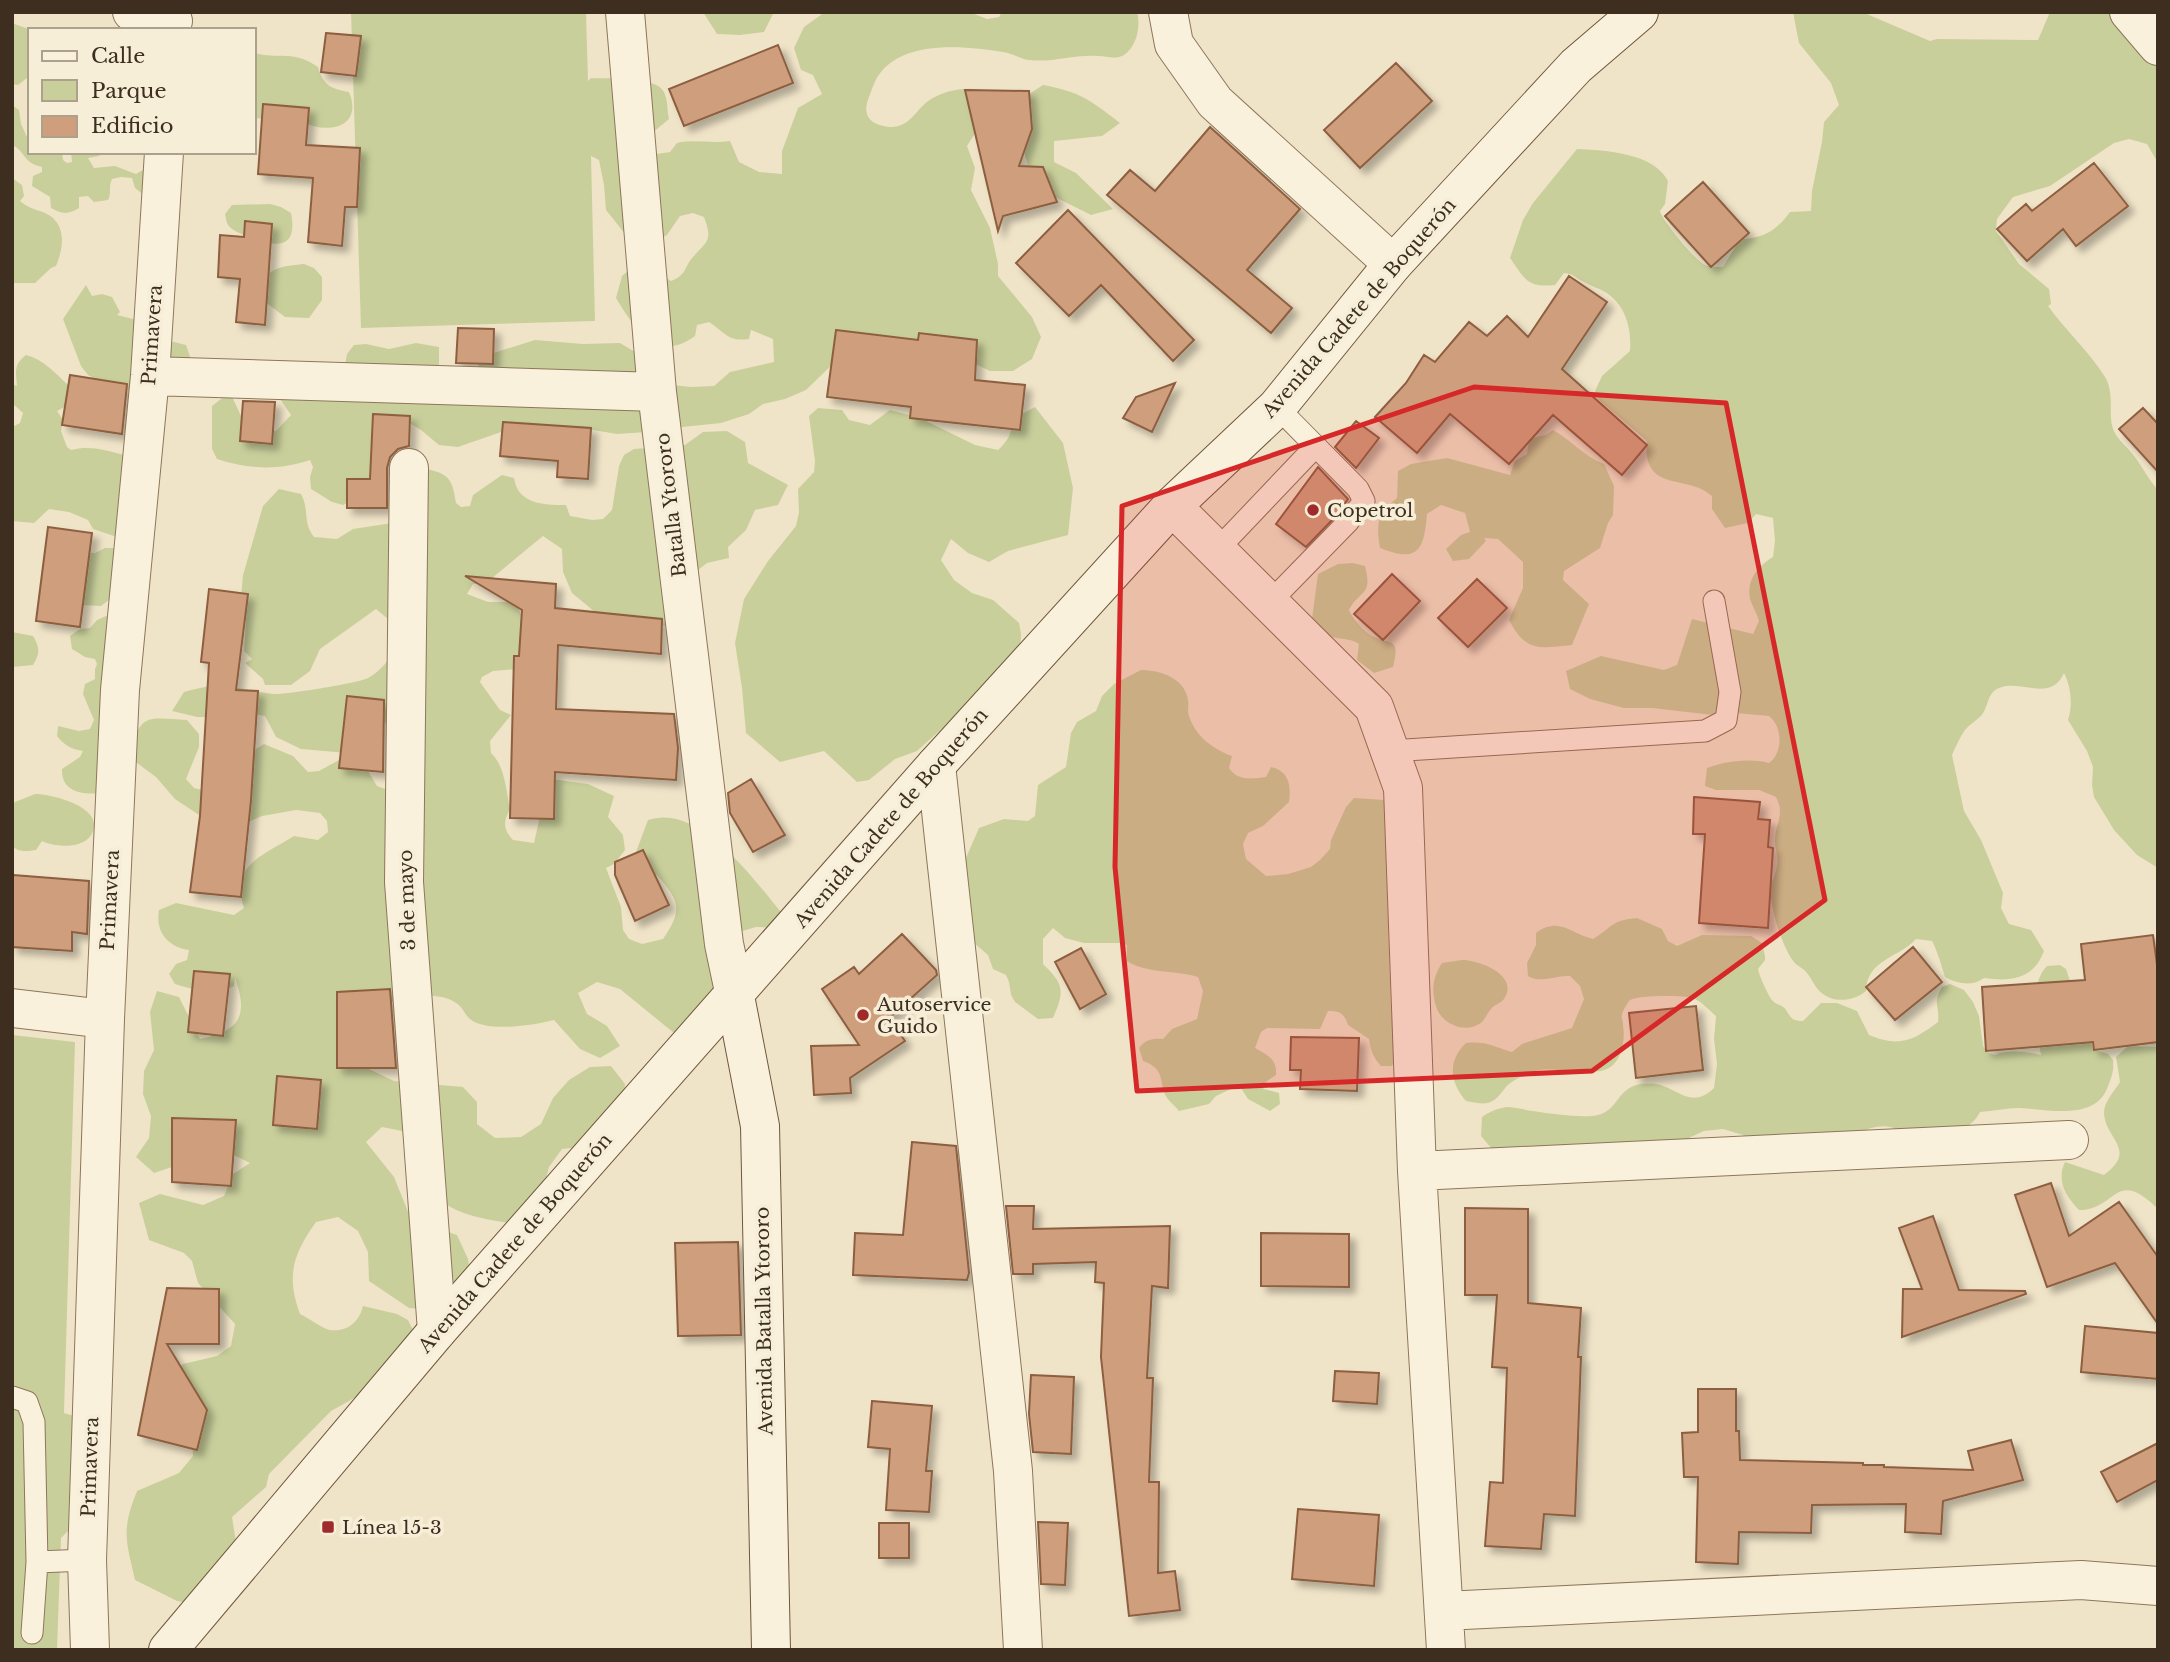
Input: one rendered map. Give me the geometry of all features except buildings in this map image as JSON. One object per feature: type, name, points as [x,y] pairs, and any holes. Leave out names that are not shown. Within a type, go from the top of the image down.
[{"type":"street","points":[[132,12],[173,21]]},
{"type":"street","name":"Batalla Ytororo","points":[[625,12],[657,392],[724,944],[735,996]]},
{"type":"street","points":[[1168,12],[1174,44],[1215,102],[1393,264]]},
{"type":"street","name":"Avenida Cadete de Boquerón","points":[[169,1650],[437,1331],[936,765],[1172,506],[1277,407],[1393,264],[1576,66],[1639,12]]},
{"type":"street","points":[[2129,12],[2158,46]]},
{"type":"street","name":"Primavera","points":[[90,1650],[87,1560],[105,1019],[120,690],[150,376],[164,154]]},
{"type":"street","points":[[150,376],[657,392]]},
{"type":"street","name":"3 de mayo","points":[[409,468],[404,882],[437,1331]]},
{"type":"street","points":[[1172,506],[1374,708],[1403,788],[1418,1171],[1446,1650]]},
{"type":"street","points":[[936,765],[1013,1471],[1023,1650]]},
{"type":"street","name":"Avenida Batalla Ytororo","points":[[735,996],[760,1126],[771,1650]]},
{"type":"street","points":[[12,1008],[105,1019]]},
{"type":"street","points":[[1418,1171],[2069,1140]]},
{"type":"street","points":[[1444,1611],[2081,1580],[2158,1586]]},
{"type":"lane","points":[[1269,603],[1348,522],[1364,501],[1358,489],[1277,407]]},
{"type":"lane","points":[[1217,551],[1315,447]]},
{"type":"lane","points":[[1390,751],[1705,731],[1726,720],[1730,692],[1714,601]]},
{"type":"lane","points":[[12,1397],[27,1402],[34,1422],[37,1562],[32,1633]]},
{"type":"lane","points":[[37,1562],[87,1560]]},
{"type":"highlighted area","points":[[1474,387],[1726,403],[1825,900],[1592,1071],[1137,1091],[1115,867],[1122,506]]},
{"type":"green space","points":[[351,12],[586,12],[588,81],[591,78],[642,81],[652,83],[664,92],[669,119],[651,134],[650,146],[657,154],[670,152],[677,143],[730,141],[739,162],[759,172],[782,174],[782,151],[798,108],[822,94],[813,75],[801,70],[794,48],[804,27],[825,12],[969,12],[987,19],[999,17],[1002,12],[1137,12],[1138,23],[1132,46],[1124,55],[1117,57],[1089,56],[1038,61],[1003,52],[967,48],[928,49],[909,53],[893,61],[880,72],[872,89],[866,106],[867,115],[873,122],[889,127],[908,121],[926,103],[941,94],[960,89],[977,89],[1017,102],[1043,85],[1084,98],[1120,123],[1102,136],[1054,141],[1054,162],[1076,173],[1113,209],[1091,215],[1049,194],[1031,177],[1019,133],[979,127],[967,146],[975,168],[971,190],[990,228],[998,276],[1032,317],[1041,337],[1032,359],[1013,371],[990,371],[967,360],[892,337],[874,335],[840,357],[806,390],[763,404],[749,414],[721,423],[682,427],[678,430],[617,434],[581,428],[504,431],[458,447],[439,445],[411,424],[399,425],[372,481],[343,505],[332,502],[311,489],[313,467],[310,460],[286,466],[263,467],[217,459],[212,449],[212,406],[230,392],[240,414],[254,431],[276,431],[291,415],[278,396],[345,365],[347,354],[354,345],[366,344],[389,349],[416,343],[439,347],[439,369],[472,376],[484,356],[535,340],[583,344],[620,343],[640,355],[662,384],[691,387],[714,386],[730,372],[774,362],[773,339],[751,330],[749,339],[736,339],[709,322],[697,325],[695,336],[682,344],[670,346],[658,344],[639,331],[616,298],[622,276],[630,269],[662,275],[671,281],[676,278],[705,244],[708,236],[707,225],[704,217],[693,213],[680,216],[667,235],[657,241],[626,235],[606,210],[599,160],[591,156],[595,321],[361,328]]},
{"type":"green space","points":[[703,12],[774,12],[764,32],[740,35],[717,34]]},
{"type":"green space","points":[[1793,12],[1862,12],[1930,41],[2038,40],[2050,12],[2131,12],[2158,51],[2158,163],[2147,144],[2129,139],[2114,143],[2050,186],[2013,197],[1997,219],[1996,231],[2019,264],[2049,289],[2051,304],[2048,306],[2105,377],[2115,433],[2158,490],[2158,868],[2137,855],[2114,830],[2094,797],[2093,767],[2087,751],[2068,720],[2070,696],[2064,673],[2058,682],[2044,689],[2008,686],[1995,690],[1982,715],[1963,733],[1952,755],[1964,811],[1981,840],[2003,893],[2001,908],[2009,924],[2031,930],[2044,951],[2034,968],[2012,979],[1984,978],[1960,983],[1945,977],[1932,941],[1916,939],[1878,965],[1862,994],[1841,1000],[1822,994],[1790,956],[1775,918],[1771,891],[1777,862],[1775,839],[1780,813],[1776,797],[1759,790],[1716,790],[1705,786],[1707,768],[1738,761],[1769,763],[1774,759],[1780,740],[1774,721],[1769,716],[1724,712],[1713,715],[1652,708],[1624,708],[1590,699],[1570,689],[1566,671],[1601,656],[1664,670],[1677,665],[1692,619],[1753,634],[1759,621],[1750,599],[1750,586],[1758,569],[1773,557],[1773,518],[1756,514],[1748,523],[1725,528],[1712,509],[1712,496],[1702,489],[1659,476],[1647,458],[1647,441],[1599,400],[1595,391],[1602,376],[1630,351],[1626,317],[1618,303],[1605,292],[1570,274],[1564,273],[1555,285],[1532,283],[1523,277],[1510,258],[1523,220],[1533,203],[1577,149],[1628,155],[1652,164],[1661,172],[1668,181],[1665,204],[1660,211],[1662,216],[1687,249],[1707,266],[1723,267],[1740,239],[1769,232],[1790,212],[1811,211],[1824,122],[1839,105],[1831,83],[1799,43]]},
{"type":"green space","points":[[12,23],[28,29],[28,68],[27,78],[18,85],[12,84]]},
{"type":"green space","points":[[256,53],[301,58],[318,67],[322,78],[329,85],[349,92],[352,102],[350,117],[339,126],[323,128],[299,119],[256,118]]},
{"type":"green space","points":[[12,105],[19,110],[21,124],[28,137],[28,154],[62,154],[63,160],[67,163],[72,162],[71,154],[101,154],[88,158],[94,168],[115,166],[136,174],[148,167],[145,196],[135,188],[132,178],[121,177],[112,179],[108,200],[94,202],[88,196],[79,197],[79,208],[68,213],[61,212],[51,208],[50,197],[32,186],[33,176],[42,172],[42,167],[27,160],[12,145]]},
{"type":"green space","points":[[12,178],[22,185],[24,196],[20,201],[52,217],[62,236],[56,266],[35,283],[12,283]]},
{"type":"green space","points":[[270,204],[291,213],[292,233],[284,242],[278,244],[261,241],[236,231],[227,224],[225,214],[232,205]]},
{"type":"green space","points":[[304,264],[314,268],[322,277],[322,300],[309,318],[285,317],[264,301],[262,280],[276,269]]},
{"type":"green space","points":[[86,285],[92,296],[102,294],[112,297],[120,312],[117,315],[137,320],[170,341],[186,345],[194,368],[130,390],[88,375],[81,366],[63,319]]},
{"type":"green space","points":[[26,355],[43,363],[68,385],[68,405],[57,411],[63,420],[61,431],[67,447],[71,450],[97,449],[124,455],[120,538],[93,529],[88,520],[69,512],[49,509],[34,523],[12,521],[12,427],[20,423],[23,413],[12,403],[12,384],[17,386],[17,366]]},
{"type":"green space","points":[[1035,407],[1063,443],[1073,488],[1068,535],[1008,551],[989,562],[968,553],[951,539],[941,560],[954,580],[972,593],[993,600],[1019,623],[1020,658],[917,751],[895,759],[869,780],[857,782],[824,751],[780,762],[746,733],[735,643],[744,599],[768,561],[796,526],[799,512],[798,489],[814,472],[809,416],[818,408],[842,410],[849,420],[870,425],[890,410],[920,418],[975,445],[998,450],[1009,436],[1013,419]]},
{"type":"green space","points":[[1553,430],[1604,464],[1614,486],[1613,515],[1600,548],[1564,571],[1563,580],[1589,604],[1572,645],[1542,647],[1528,643],[1515,631],[1509,620],[1523,588],[1523,562],[1498,539],[1484,538],[1486,541],[1469,559],[1453,561],[1446,549],[1461,535],[1470,532],[1465,513],[1441,505],[1427,514],[1421,545],[1411,554],[1380,548],[1378,525],[1385,509],[1397,498],[1398,471],[1411,464],[1447,458],[1510,475],[1515,461],[1527,454],[1529,439],[1546,435]]},
{"type":"green space","points":[[727,431],[745,442],[748,463],[788,485],[778,505],[755,510],[746,530],[728,547],[729,558],[707,563],[698,570],[682,627],[607,622],[572,593],[563,572],[562,549],[543,536],[486,583],[473,584],[467,594],[488,602],[510,602],[519,610],[529,631],[516,669],[493,671],[482,677],[480,682],[500,710],[511,715],[490,741],[491,753],[496,758],[504,779],[510,809],[505,825],[513,840],[534,843],[539,821],[538,802],[550,779],[588,784],[614,796],[608,817],[623,835],[625,850],[614,864],[606,868],[621,907],[623,930],[629,939],[642,944],[663,939],[676,913],[670,892],[657,875],[646,874],[636,852],[648,820],[668,818],[688,823],[707,834],[743,867],[786,918],[779,928],[756,927],[722,937],[733,968],[695,1024],[674,1033],[620,989],[597,982],[578,993],[587,1014],[607,1026],[620,1046],[600,1058],[580,1049],[554,1020],[523,1026],[487,1026],[470,1019],[456,1003],[435,996],[412,997],[367,1008],[357,1049],[369,1069],[394,1081],[463,1087],[477,1102],[477,1124],[495,1138],[521,1137],[541,1124],[553,1098],[569,1080],[590,1067],[611,1066],[625,1084],[623,1106],[602,1145],[562,1149],[549,1167],[543,1190],[515,1224],[469,1215],[447,1205],[430,1188],[407,1132],[382,1127],[366,1142],[394,1177],[411,1219],[457,1235],[468,1259],[471,1280],[453,1311],[409,1308],[369,1281],[368,1252],[358,1231],[338,1217],[316,1222],[297,1255],[294,1266],[293,1288],[300,1314],[326,1329],[336,1330],[352,1325],[363,1306],[397,1314],[408,1320],[416,1336],[358,1396],[331,1411],[269,1474],[266,1487],[232,1517],[239,1561],[199,1605],[177,1601],[135,1580],[127,1545],[129,1516],[137,1491],[179,1473],[193,1456],[191,1418],[174,1374],[183,1364],[217,1356],[231,1346],[235,1324],[198,1283],[192,1261],[184,1253],[149,1240],[139,1203],[160,1194],[203,1205],[224,1196],[233,1174],[250,1163],[209,1143],[175,1166],[154,1173],[136,1157],[149,1138],[151,1116],[143,1094],[144,1071],[154,1050],[150,1012],[157,991],[179,997],[200,1039],[224,1032],[232,1026],[237,1020],[241,1003],[235,978],[234,986],[220,991],[205,991],[175,984],[169,974],[176,964],[187,960],[189,950],[175,946],[161,932],[159,910],[176,903],[234,915],[244,908],[241,881],[252,863],[294,836],[318,840],[328,832],[327,821],[320,813],[296,810],[262,816],[239,826],[205,819],[175,799],[156,777],[137,763],[130,754],[138,731],[148,720],[187,720],[199,734],[199,747],[186,779],[194,788],[206,791],[235,762],[264,744],[293,756],[308,772],[319,771],[339,760],[365,766],[377,786],[388,790],[398,710],[367,742],[347,753],[301,749],[276,737],[265,716],[243,712],[220,717],[197,717],[172,711],[184,692],[198,688],[220,686],[280,694],[362,680],[377,672],[398,648],[395,625],[376,609],[320,649],[310,671],[291,685],[265,685],[263,679],[245,663],[252,659],[244,651],[246,620],[240,609],[243,575],[263,506],[279,489],[301,494],[308,526],[314,537],[337,539],[353,529],[392,523],[420,467],[446,477],[452,486],[456,503],[461,507],[470,506],[473,495],[502,475],[514,478],[516,487],[526,498],[566,505],[570,516],[603,519],[612,510],[619,466],[624,455],[634,449],[685,445],[703,432]]},
{"type":"green space","points":[[105,548],[116,548],[110,599],[101,606],[81,605],[84,553],[95,553]]},
{"type":"green space","points":[[1353,563],[1365,566],[1367,583],[1364,592],[1349,610],[1365,631],[1393,644],[1396,651],[1393,667],[1374,673],[1357,660],[1359,644],[1319,634],[1312,619],[1318,574],[1338,564]]},
{"type":"green space","points":[[106,616],[116,620],[101,793],[87,793],[74,790],[65,783],[62,769],[80,757],[83,751],[72,748],[57,736],[58,726],[79,731],[90,729],[94,720],[83,694],[85,684],[95,679],[97,664],[95,659],[85,657],[72,649],[70,636],[80,629],[90,628],[97,620]]},
{"type":"green space","points":[[12,632],[33,636],[38,650],[33,665],[12,667]]},
{"type":"green space","points":[[1141,670],[1163,674],[1182,686],[1188,700],[1189,716],[1196,730],[1212,746],[1232,756],[1229,768],[1236,775],[1266,777],[1271,767],[1286,776],[1290,791],[1289,802],[1263,826],[1248,833],[1243,844],[1246,859],[1266,876],[1288,874],[1311,867],[1320,860],[1330,849],[1331,840],[1346,807],[1354,798],[1384,800],[1391,1009],[1396,1062],[1391,1066],[1381,1066],[1373,1054],[1369,1039],[1348,1025],[1343,1015],[1328,1011],[1320,1029],[1267,1028],[1261,1032],[1255,1048],[1273,1062],[1276,1075],[1264,1083],[1257,1083],[1264,1089],[1279,1093],[1280,1104],[1270,1111],[1248,1099],[1241,1088],[1235,1087],[1216,1096],[1209,1104],[1179,1111],[1164,1093],[1156,1068],[1143,1061],[1139,1048],[1149,1040],[1163,1039],[1172,1029],[1197,1019],[1203,991],[1198,977],[1135,965],[1127,961],[1127,945],[1084,943],[1065,938],[1053,928],[1043,939],[1043,964],[1059,983],[1061,994],[1053,1018],[1038,1019],[1015,1002],[1006,975],[993,969],[988,955],[973,942],[973,926],[962,867],[979,828],[1004,819],[1028,821],[1035,816],[1038,785],[1066,767],[1071,733],[1077,722],[1096,711],[1102,696],[1114,684]]},
{"type":"green space","points":[[35,794],[51,796],[81,807],[93,819],[92,834],[87,840],[72,845],[56,845],[42,841],[36,850],[24,851],[12,846],[12,807],[15,802]]},
{"type":"green space","points":[[1637,918],[1662,929],[1668,941],[1677,946],[1702,935],[1751,936],[1762,943],[1765,960],[1758,969],[1766,990],[1772,1000],[1785,1008],[1792,1018],[1803,1021],[1821,1003],[1837,1003],[1857,1011],[1869,1035],[1889,1041],[1914,1037],[1938,1022],[1937,997],[1942,987],[1950,984],[1964,990],[1973,1002],[1979,1016],[1983,1046],[1987,1052],[1995,1055],[2024,1052],[2041,1055],[2035,1008],[2037,984],[2047,966],[2060,965],[2066,969],[2093,1049],[2108,1054],[2113,1060],[2111,1079],[2102,1097],[2093,1105],[2082,1109],[2056,1111],[2014,1108],[1980,1112],[1973,1122],[1954,1132],[1931,1133],[1881,1126],[1855,1135],[1773,1144],[1723,1129],[1704,1131],[1678,1143],[1498,1156],[1481,1136],[1482,1117],[1497,1109],[1510,1107],[1563,1115],[1592,1116],[1602,1114],[1625,1091],[1642,1084],[1664,1086],[1691,1097],[1706,1094],[1714,1088],[1717,1064],[1714,1039],[1716,1016],[1693,998],[1670,996],[1630,1000],[1622,1014],[1624,1035],[1621,1052],[1607,1069],[1589,1072],[1548,1069],[1536,1071],[1522,1076],[1494,1100],[1486,1103],[1466,1101],[1457,1087],[1453,1065],[1466,1043],[1485,1044],[1512,1052],[1522,1044],[1572,1028],[1584,999],[1580,986],[1570,976],[1543,979],[1528,976],[1527,963],[1536,945],[1536,933],[1544,928],[1558,926],[1593,939],[1617,922]]},
{"type":"green space","points":[[1462,960],[1495,970],[1507,983],[1504,999],[1493,1007],[1482,1022],[1463,1028],[1451,1024],[1440,1015],[1434,997],[1434,980],[1442,963]]},
{"type":"green space","points":[[12,1035],[75,1042],[64,1413],[74,1416],[73,1475],[70,1485],[73,1489],[72,1527],[61,1538],[57,1650],[12,1650]]},
{"type":"green space","points":[[2128,1046],[2158,1047],[2158,1209],[2144,1197],[2124,1190],[2092,1208],[2079,1210],[2064,1188],[2062,1169],[2065,1162],[2104,1175],[2119,1158],[2117,1144],[2105,1121],[2104,1108],[2120,1082],[2116,1057]]},
{"type":"place","name":"Copetrol","points":[[1313,510]]},
{"type":"place","name":"Autoservice Guido","points":[[863,1015]]},
{"type":"place","name":"Línea 15-3","points":[[328,1527]]}]
